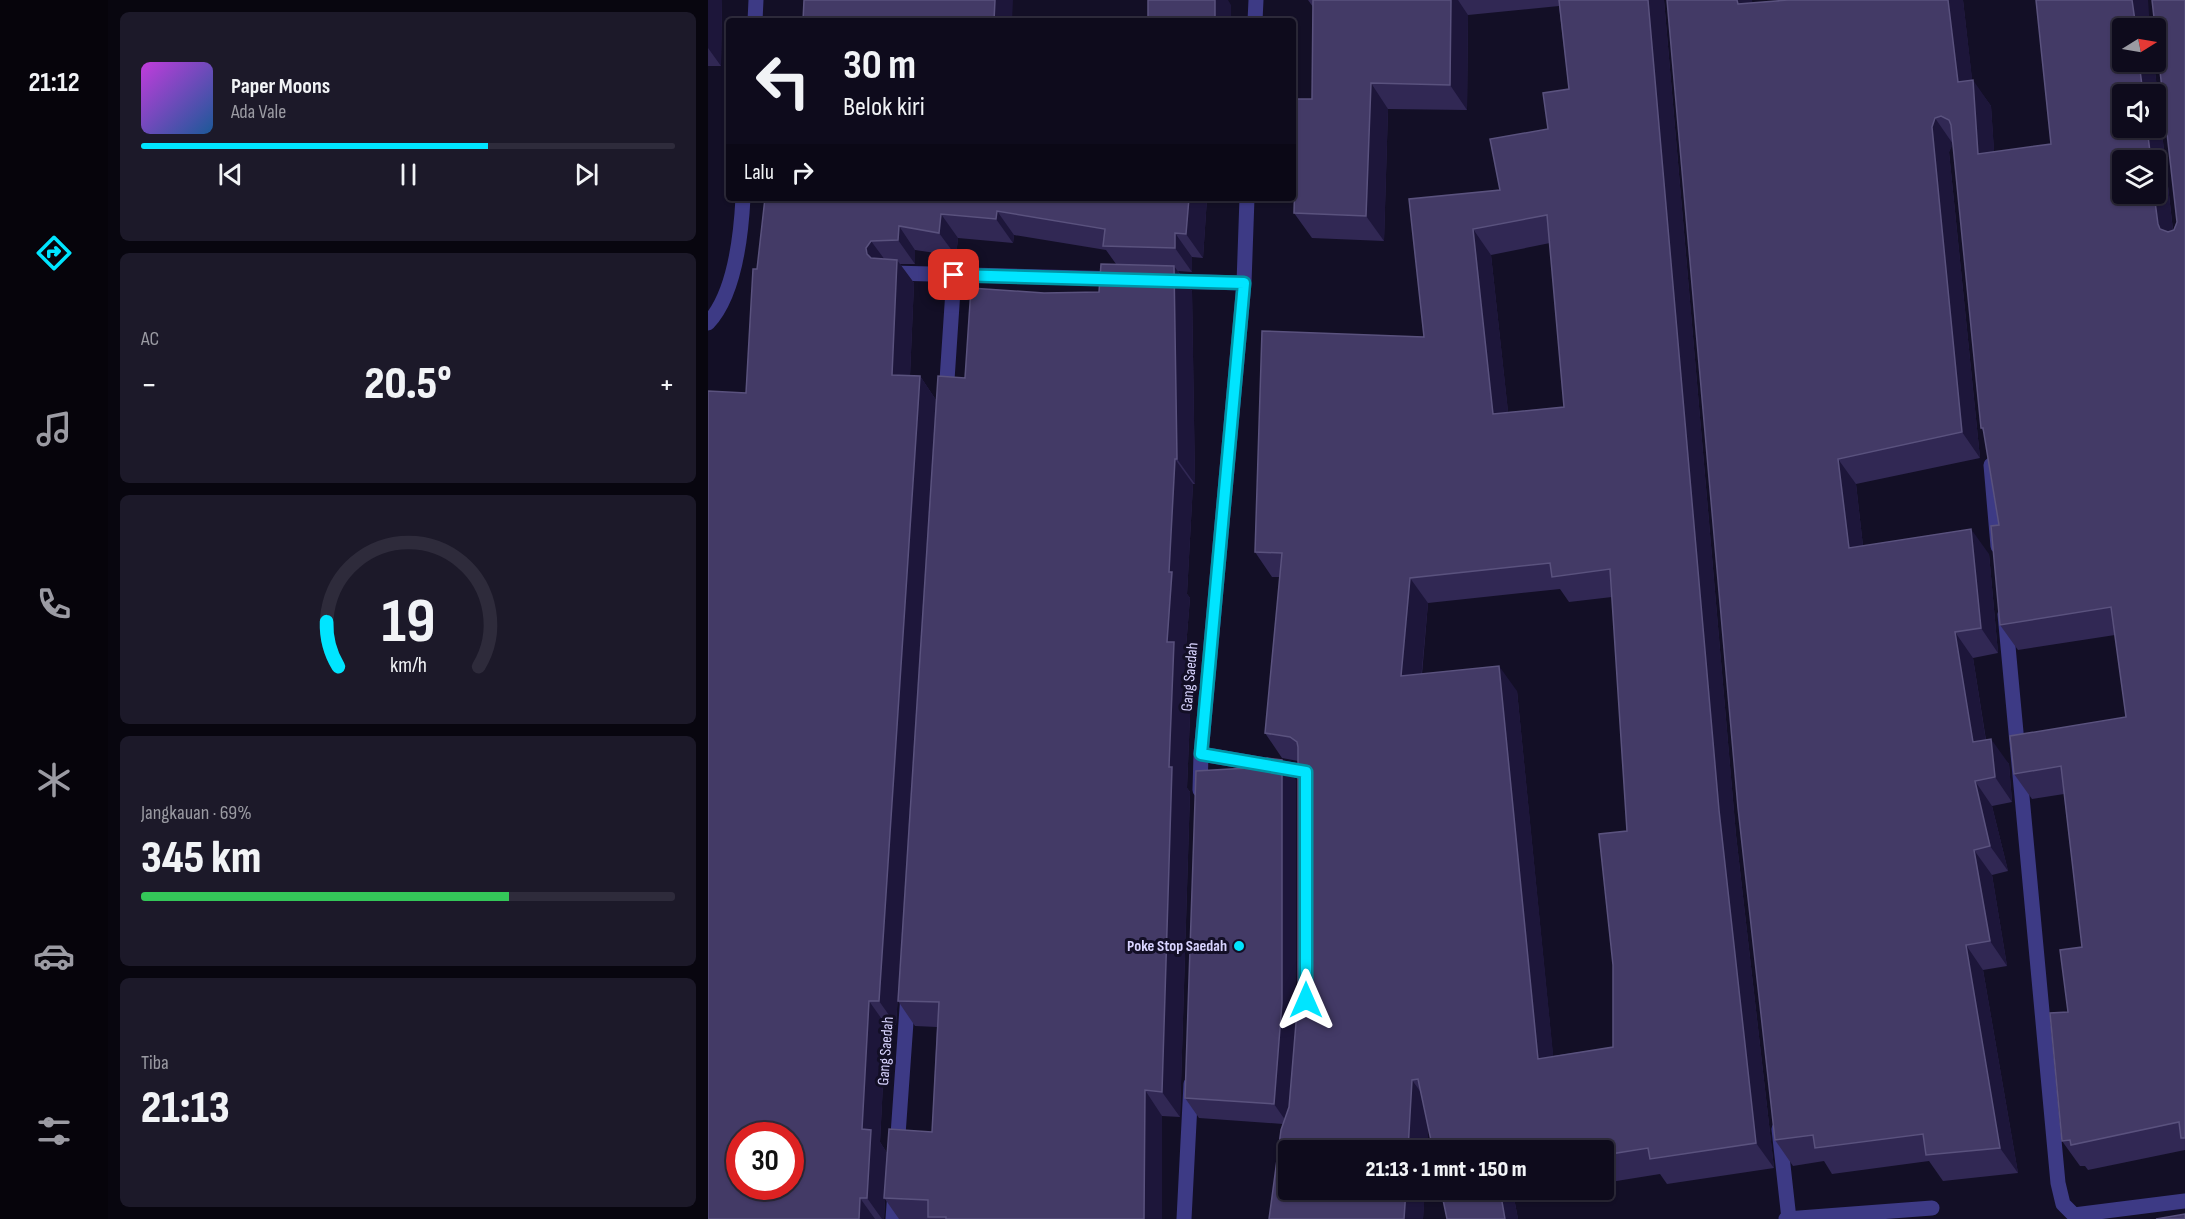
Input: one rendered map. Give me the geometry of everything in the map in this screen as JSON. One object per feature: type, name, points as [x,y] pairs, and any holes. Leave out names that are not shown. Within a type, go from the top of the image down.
[{"type":"street","points":[[755,18],[756,0]]},
{"type":"street","points":[[1255,18],[1256,0]]},
{"type":"street","points":[[708,323],[724,298],[741,237],[743,201]]},
{"type":"street","name":"Gang Saedah","points":[[1200,810],[1201,754],[1244,283],[1247,201]]},
{"type":"street","points":[[892,273],[1244,283]]},
{"type":"street","points":[[945,406],[954,275]]},
{"type":"street","points":[[1990,452],[2000,558]]},
{"type":"street","points":[[2003,593],[2057,1171],[2063,1204],[2074,1215],[2185,1201]]},
{"type":"street","points":[[1201,754],[1306,772],[1306,796]]},
{"type":"street","name":"Gang Saedah","points":[[893,1219],[909,974]]},
{"type":"street","points":[[1184,1219],[1192,1064]]},
{"type":"street","points":[[1777,1114],[1787,1219],[1932,1208]]},
{"type":"building","points":[[804,0],[995,0],[994,18],[803,18]]},
{"type":"building","points":[[1148,0],[1215,0],[1215,18],[1148,18]]},
{"type":"building","points":[[1313,0],[1451,0],[1450,85],[1371,83],[1366,216],[1294,213],[1297,99],[1312,99]]},
{"type":"building","points":[[1559,0],[1648,0],[1719,810],[1756,1143],[1650,1159],[1648,1148],[1614,1153],[1614,1140],[1431,1140],[1418,1079],[1412,1080],[1409,1140],[1280,1140],[1289,1107],[1298,999],[1298,747],[1297,742],[1290,737],[1265,733],[1282,553],[1255,552],[1262,331],[1424,337],[1409,199],[1500,190],[1490,139],[1548,129],[1543,93],[1569,89]],"holes":[[[1547,215],[1564,407],[1493,414],[1473,229]],[[1550,563],[1552,577],[1610,569],[1627,831],[1599,834],[1613,965],[1613,1047],[1538,1059],[1499,666],[1401,676],[1410,578]]]},
{"type":"building","points":[[1667,0],[1737,0],[1738,4],[1788,0],[1948,0],[1958,82],[1973,80],[1978,154],[2051,144],[2036,0],[2132,0],[2135,18],[2112,18],[2112,72],[2140,72],[2142,84],[2112,84],[2112,138],[2148,138],[2150,150],[2112,150],[2112,204],[2155,204],[2160,229],[2168,232],[2174,230],[2177,222],[2166,124],[2166,84],[2161,84],[2160,72],[2166,72],[2166,18],[2154,18],[2152,0],[2185,0],[2185,1138],[2181,1138],[2179,1122],[2071,1145],[2070,1140],[2062,1141],[2050,1013],[2068,1012],[2060,950],[2082,947],[2061,766],[2014,774],[2010,736],[2126,717],[2111,607],[2000,625],[1991,526],[1999,525],[1983,428],[1981,428],[1951,125],[1949,120],[1941,116],[1935,118],[1932,127],[1962,432],[1838,459],[1849,548],[1971,529],[1981,628],[1955,632],[1973,742],[1991,739],[1995,777],[1975,781],[1990,846],[1974,850],[1990,941],[1966,945],[2000,1148],[1926,1155],[1923,1134],[1815,1148],[1813,1135],[1775,1140],[1738,808]]},
{"type":"building","points":[[765,201],[1189,201],[1186,234],[1175,233],[1175,248],[1103,246],[1105,229],[997,211],[996,219],[941,214],[939,233],[899,226],[898,240],[871,241],[866,248],[871,258],[897,260],[892,375],[920,376],[879,1001],[869,1001],[862,1129],[871,1130],[867,1198],[860,1198],[859,1219],[708,1219],[708,391],[746,393],[753,269],[757,269]]},
{"type":"building","points":[[1101,264],[1174,266],[1177,459],[1175,459],[1169,572],[1172,572],[1167,642],[1174,642],[1162,1092],[1145,1090],[1144,1219],[946,1219],[946,1217],[928,1217],[928,1200],[884,1198],[889,1129],[932,1132],[939,1002],[898,1001],[938,376],[965,378],[971,288],[1044,293],[1099,292]]},
{"type":"building","points":[[1267,758],[1282,760],[1282,1003],[1274,1104],[1185,1098],[1196,771],[1266,767]]},
{"type":"building","points":[[1278,1152],[1278,1200],[1405,1200],[1404,1219],[1269,1219]]},
{"type":"building","points":[[1443,1200],[1502,1200],[1505,1219],[1447,1219]]},
{"type":"building","points":[[2185,1214],[2185,1219],[2156,1219]]},
{"type":"place","name":"Poke Stop Saedah","points":[[1239,946]]},
{"type":"route","points":[[954,275],[1244,283],[1201,754],[1306,772],[1306,1000]]}]
